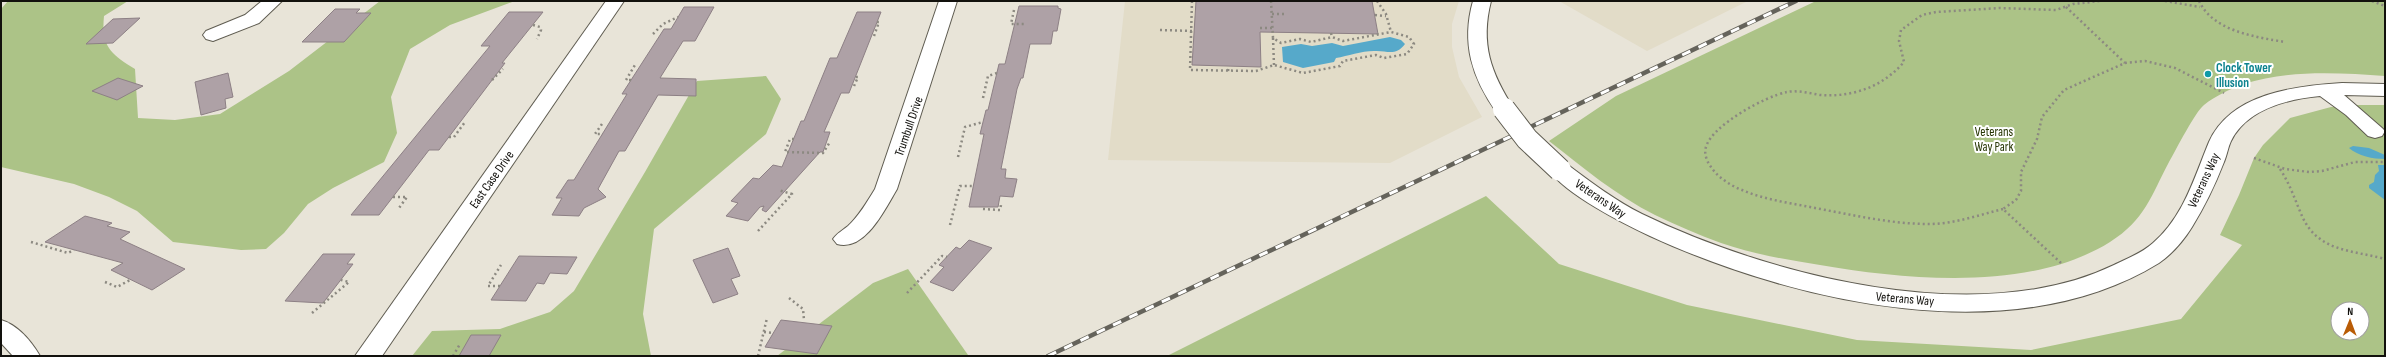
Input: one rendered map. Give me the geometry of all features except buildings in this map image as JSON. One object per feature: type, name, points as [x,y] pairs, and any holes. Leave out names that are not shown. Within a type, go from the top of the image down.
[{"type":"street","points":[[213,35],[252,19],[273,1]]},
{"type":"street","name":"East Case Drive","points":[[368,356],[615,1]]},
{"type":"street","name":"Trumbull Drive","points":[[845,239],[856,231],[873,211],[886,189],[916,103],[948,1]]},
{"type":"street","name":"Veterans Way","points":[[1482,1],[1476,25],[1476,44],[1480,66],[1489,86],[1504,109],[1527,139],[1560,170],[1594,196],[1633,219],[1682,242],[1769,274],[1849,292],[1891,298],[1932,301],[2020,300],[2095,284],[2152,257],[2172,238],[2197,200],[2221,141],[2233,123],[2247,112],[2288,95],[2325,90],[2385,90]]},
{"type":"street","points":[[2325,90],[2353,111],[2375,132]]},
{"type":"street","points":[[1,329],[13,339],[27,356]]},
{"type":"path","points":[[1192,1],[1193,31],[1189,72],[1256,71],[1274,65],[1303,73],[1340,66],[1343,61],[1376,55],[1384,58],[1407,54],[1414,44],[1409,36],[1391,32],[1343,41],[1332,37],[1311,42],[1300,38],[1281,43],[1273,38]]},
{"type":"path","points":[[1271,1],[1274,65]]},
{"type":"path","points":[[1377,1],[1386,16],[1391,32]]},
{"type":"path","points":[[2100,1],[2056,10],[1956,9],[1922,15],[1901,30],[1899,41],[1904,62],[1897,72],[1889,78],[1856,92],[1837,96],[1787,92],[1729,120],[1716,129],[1706,146],[1706,154],[1715,173],[1733,186],[1750,193],[1778,200],[1888,221],[1930,224],[1962,220],[2003,209],[2016,200],[2021,191],[2021,172],[2037,139],[2042,117],[2052,102],[2064,90],[2125,63],[2145,61],[2160,63],[2224,93]]},
{"type":"path","points":[[2166,1],[2200,7],[2206,13],[2229,27],[2266,39],[2285,42]]},
{"type":"path","points":[[2199,1],[2200,7]]},
{"type":"path","points":[[2372,1],[2385,6]]},
{"type":"path","points":[[2066,7],[2125,63]]},
{"type":"path","points":[[1014,10],[1011,24],[1026,24]]},
{"type":"path","points":[[1272,14],[1284,14]]},
{"type":"path","points":[[1375,15],[1386,16]]},
{"type":"path","points":[[653,34],[663,24],[678,18]]},
{"type":"path","points":[[874,36],[879,22],[877,22]]},
{"type":"path","points":[[533,25],[540,27],[542,30],[537,39]]},
{"type":"path","points":[[1260,28],[1272,28]]},
{"type":"path","points":[[1160,30],[1193,31]]},
{"type":"path","points":[[1331,33],[1332,37]]},
{"type":"path","points":[[631,80],[626,80],[635,65]]},
{"type":"path","points":[[1228,71],[1229,66]]},
{"type":"path","points":[[492,80],[494,80],[503,69]]},
{"type":"path","points":[[983,98],[988,76],[997,73]]},
{"type":"path","points":[[854,86],[858,77],[855,77]]},
{"type":"path","points":[[449,137],[454,137],[465,122]]},
{"type":"path","points":[[958,157],[965,127],[983,122]]},
{"type":"path","points":[[602,124],[595,134],[603,134]]},
{"type":"path","points":[[794,139],[790,139],[785,152],[823,153],[830,142]]},
{"type":"path","points":[[2254,158],[2280,169],[2318,172],[2335,169],[2349,163],[2385,162]]},
{"type":"path","points":[[2280,169],[2288,179],[2310,231],[2332,245],[2385,259]]},
{"type":"path","points":[[950,225],[960,186],[974,186]]},
{"type":"path","points":[[758,231],[792,194],[778,190]]},
{"type":"path","points":[[393,197],[407,197],[399,208]]},
{"type":"path","points":[[983,210],[1000,210],[1001,205],[998,205]]},
{"type":"path","points":[[2003,209],[2061,263]]},
{"type":"path","points":[[31,242],[68,253],[74,250]]},
{"type":"path","points":[[907,294],[942,256],[947,257]]},
{"type":"path","points":[[500,286],[488,286],[501,265]]},
{"type":"path","points":[[105,282],[117,287],[130,280]]},
{"type":"path","points":[[312,313],[349,282],[341,280]]},
{"type":"path","points":[[789,298],[801,306],[804,320]]},
{"type":"path","points":[[758,356],[767,318]]},
{"type":"path","points":[[764,332],[774,333]]},
{"type":"path","points":[[453,356],[460,344]]},
{"type":"shaded area","points":[[1125,1],[1459,1],[1452,24],[1452,47],[1459,77],[1482,117],[1390,163],[1108,160]]},
{"type":"shaded area","points":[[1559,1],[1748,1],[1647,51]]},
{"type":"green space","points":[[8,1],[128,1],[104,16],[103,26],[106,42],[113,54],[135,69],[138,118],[175,120],[220,114],[289,71],[380,1],[515,1],[450,25],[410,49],[391,97],[397,133],[384,162],[333,188],[308,204],[284,233],[266,249],[241,250],[173,242],[137,211],[109,197],[74,184],[1,167],[1,9]]},
{"type":"green space","name":"Veterans Way Park","points":[[1816,1],[2385,1],[2385,76],[2315,73],[2291,75],[2268,78],[2245,84],[2224,93],[2200,109],[2169,162],[2146,206],[2122,234],[2110,242],[2078,258],[2043,269],[2006,275],[1968,278],[1891,275],[1795,261],[1733,247],[1688,230],[1655,215],[1627,199],[1600,181],[1549,141],[1616,96]]},
{"type":"green space","points":[[766,76],[781,99],[766,134],[654,229],[643,314],[651,356],[412,356],[432,331],[500,329],[550,312],[574,291],[697,81]]},
{"type":"green space","points":[[2385,105],[2385,356],[1167,356],[1486,196],[1559,264],[1687,305],[1857,340],[2031,350],[2181,319],[2242,245],[2220,235],[2239,195],[2254,158],[2263,145],[2290,118],[2331,107]]},
{"type":"green space","points":[[908,269],[968,355],[777,356],[873,283]]},
{"type":"water","points":[[1390,37],[1401,40],[1405,44],[1394,52],[1369,51],[1336,58],[1334,62],[1303,68],[1283,62],[1282,47],[1301,44],[1312,46],[1332,43],[1343,46]]},
{"type":"water","points":[[2353,146],[2369,148],[2385,155],[2385,159],[2371,158],[2361,155],[2349,148]]},
{"type":"water","points":[[2378,165],[2385,165],[2385,200],[2369,188],[2369,185],[2374,182],[2375,175],[2379,171]]},
{"type":"railway","points":[[1048,356],[1796,1]]},
{"type":"place","name":"Clock Tower Illusion","points":[[2208,74]]}]
